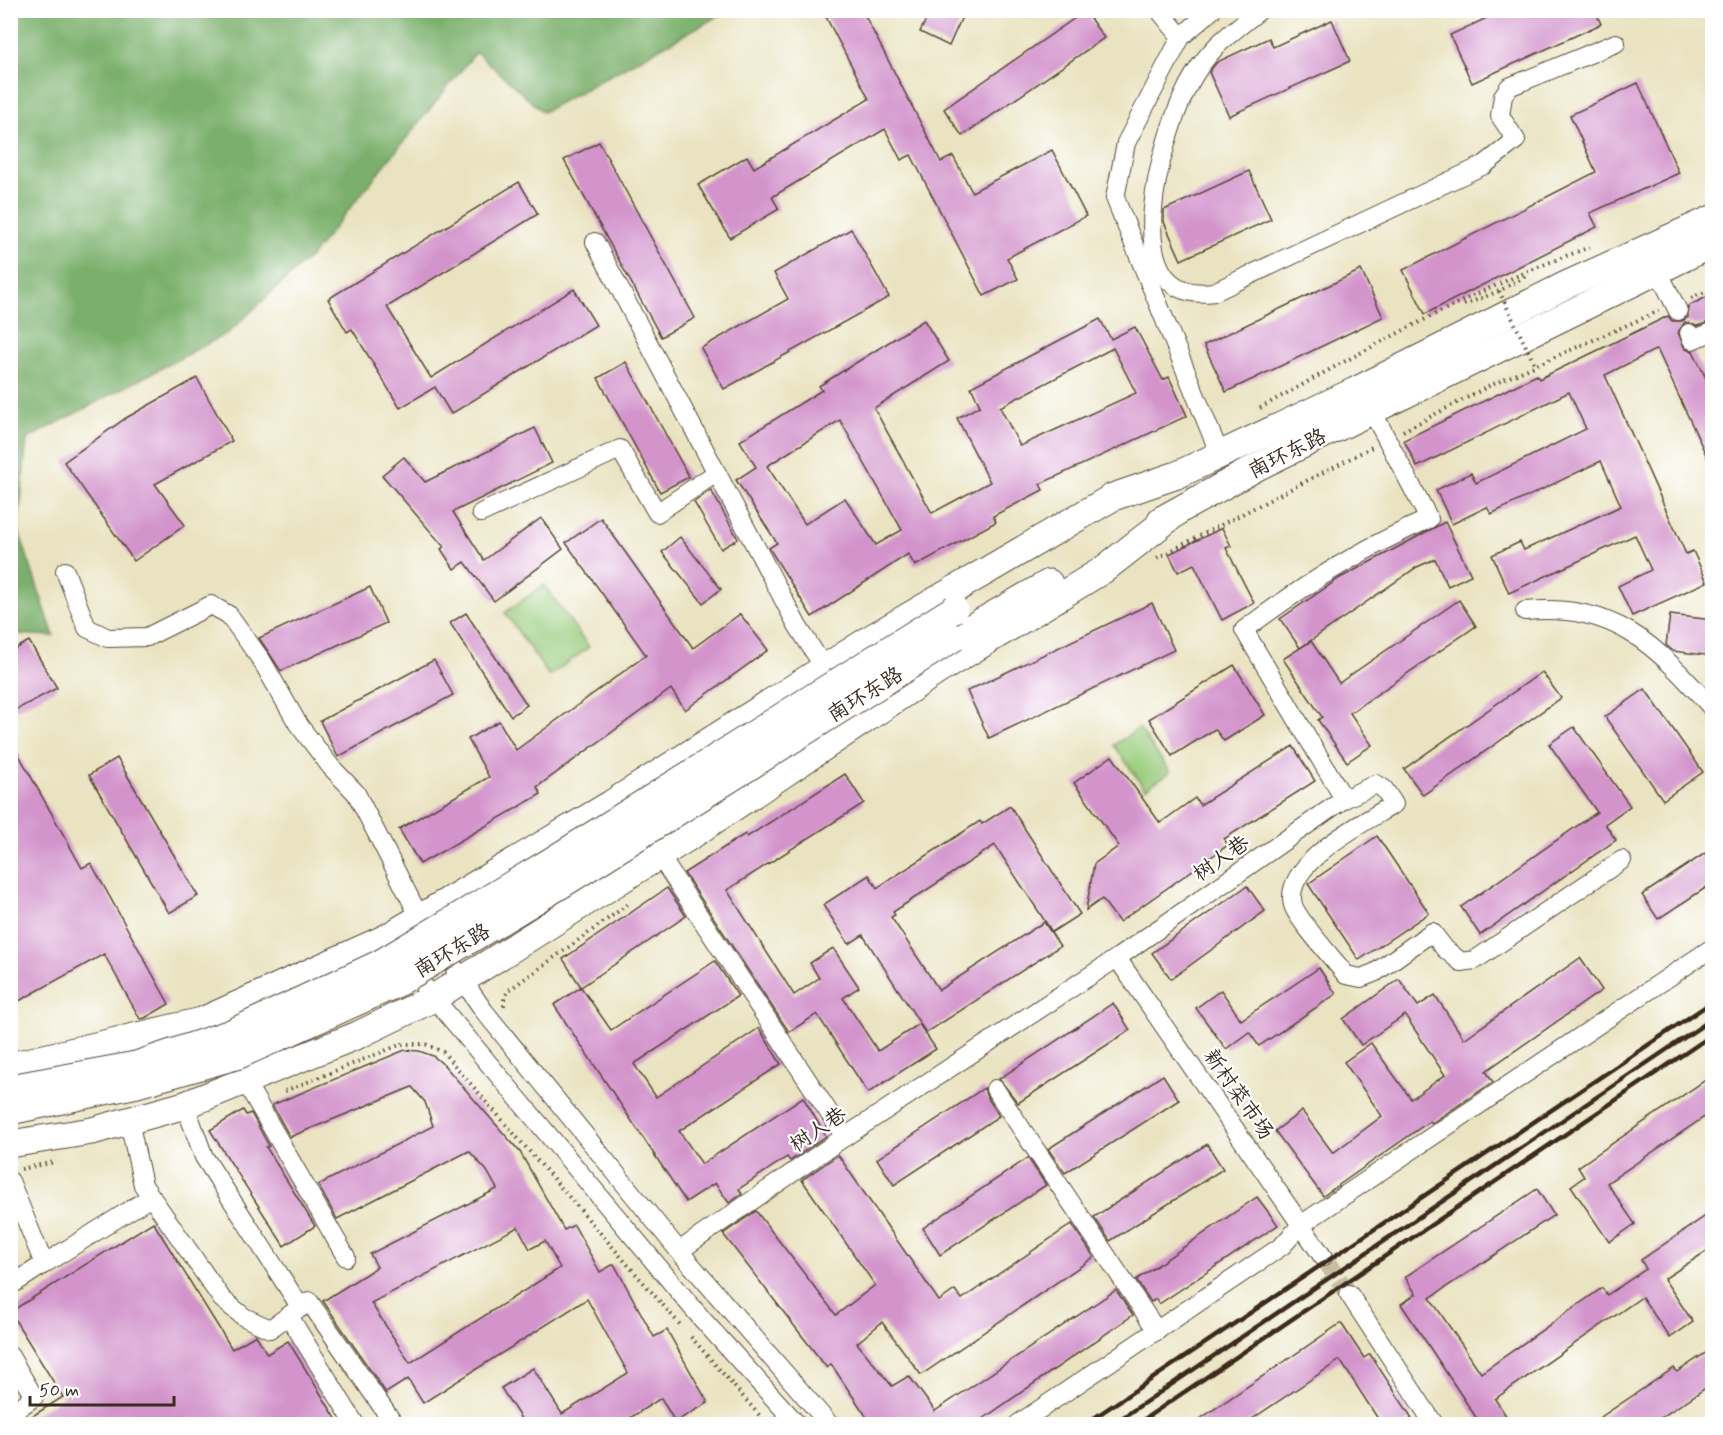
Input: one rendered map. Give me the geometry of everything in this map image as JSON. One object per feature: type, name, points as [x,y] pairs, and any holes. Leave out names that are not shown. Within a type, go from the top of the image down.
[{"type":"highway","name":"南环东路","points":[[10,1088],[136,1065],[231,1033],[379,964],[548,863],[954,609],[1177,475],[1355,391],[1566,285],[1713,219]]},
{"type":"highway","name":"南环东路","points":[[10,1110],[137,1084],[239,1055],[396,984],[564,883],[955,637],[1257,467],[1713,244]]},
{"type":"highway","name":"南环东路","points":[[10,1066],[202,1022],[386,938],[611,804],[960,584],[1113,497],[1177,475]]},
{"type":"highway","points":[[10,1144],[92,1131],[185,1105],[251,1091],[432,999],[695,833],[936,672],[1103,570],[1177,512]]},
{"type":"street","points":[[1159,10],[1181,37]]},
{"type":"street","points":[[1212,10],[1181,37],[1126,143],[1115,198],[1152,268],[1220,454]]},
{"type":"street","points":[[1152,268],[1151,214],[1164,151],[1187,88],[1214,46],[1260,10]]},
{"type":"street","points":[[1152,268],[1175,286],[1187,292],[1214,292],[1484,165],[1516,140],[1500,116],[1503,96],[1509,87],[1616,43]]},
{"type":"street","points":[[595,242],[796,625],[825,669]]},
{"type":"street","points":[[1658,271],[1677,307]]},
{"type":"street","points":[[1689,333],[1692,340],[1713,332]]},
{"type":"street","points":[[1344,799],[1244,630],[1292,593],[1342,563],[1385,538],[1429,519],[1372,411]]},
{"type":"street","points":[[481,513],[620,449],[657,513],[716,473]]},
{"type":"street","points":[[65,571],[87,628],[108,638],[147,637],[211,605],[229,615],[262,661],[298,724],[331,767],[356,793],[420,918],[484,1011],[679,1251],[829,1425]]},
{"type":"street","points":[[1525,611],[1553,609],[1582,612],[1627,629],[1669,660],[1713,708]]},
{"type":"street","name":"树人巷","points":[[679,1251],[845,1137],[1117,958],[1344,799],[1376,784],[1384,789],[1394,804],[1313,858],[1301,871],[1292,893],[1293,908],[1346,975],[1361,978],[1376,972],[1432,932],[1445,949],[1461,962],[1475,960],[1622,860]]},
{"type":"street","points":[[658,855],[845,1137]]},
{"type":"street","points":[[386,938],[432,999],[702,1319],[797,1425]]},
{"type":"street","points":[[1018,1425],[1282,1246],[1302,1224],[1713,948]]},
{"type":"street","name":"新村菜市场","points":[[1117,958],[1323,1257]]},
{"type":"street","points":[[995,1089],[1157,1331]]},
{"type":"street","points":[[251,1091],[346,1257]]},
{"type":"street","points":[[185,1105],[204,1156],[295,1312],[355,1425]]},
{"type":"street","points":[[129,1121],[143,1185],[222,1299],[244,1317],[270,1329],[309,1301],[394,1425]]},
{"type":"street","points":[[10,1181],[44,1264]]},
{"type":"street","points":[[10,1286],[151,1197]]},
{"type":"street","points":[[1348,1294],[1434,1425]]},
{"type":"street","points":[[10,1356],[34,1397],[10,1414]]},
{"type":"path","points":[[1438,315],[1499,291],[1553,260]]},
{"type":"path","points":[[1489,386],[1677,307],[1713,289]]},
{"type":"path","points":[[1499,291],[1534,363]]},
{"type":"path","points":[[1150,562],[1534,363],[1583,345]]},
{"type":"path","points":[[503,1008],[504,998],[509,990],[634,901]]},
{"type":"path","points":[[251,1091],[402,1044],[425,1044],[443,1052],[767,1425]]},
{"type":"green space","points":[[10,11],[727,11],[543,112],[476,52],[312,255],[228,333],[27,439],[18,529],[54,636],[11,634]]},
{"type":"green space","points":[[544,585],[589,647],[549,676],[505,613]]},
{"type":"green space","points":[[1139,728],[1170,772],[1145,789],[1114,745]]},
{"type":"building","points":[[838,10],[862,10],[941,162],[953,156],[972,192],[1052,150],[1086,216],[1007,258],[1018,279],[984,296],[911,155],[901,160],[885,129],[772,197],[779,209],[730,238],[698,185],[747,156],[754,168],[869,99],[826,17]]},
{"type":"building","points":[[931,10],[965,10],[949,46],[920,32]]},
{"type":"building","points":[[1504,10],[1595,10],[1601,24],[1472,83],[1450,35]]},
{"type":"building","points":[[1085,11],[1104,38],[962,136],[944,109]]},
{"type":"building","points":[[1332,20],[1350,61],[1229,116],[1209,72],[1217,62],[1269,38],[1273,47]]},
{"type":"building","points":[[1638,83],[1679,173],[1590,213],[1597,227],[1425,314],[1403,270],[1596,172],[1570,115]]},
{"type":"building","points":[[599,142],[695,318],[661,337],[564,160]]},
{"type":"building","points":[[1249,171],[1271,219],[1181,260],[1164,222],[1164,210]]},
{"type":"building","points":[[519,182],[538,214],[387,307],[431,378],[574,289],[596,325],[451,414],[435,387],[400,408],[352,329],[347,332],[328,299]]},
{"type":"building","points":[[851,229],[889,297],[724,389],[701,348],[788,299],[774,273]]},
{"type":"building","points":[[1361,270],[1383,317],[1226,392],[1204,345]]},
{"type":"building","points":[[1713,294],[1713,321],[1697,326],[1685,322],[1678,332],[1685,349],[1693,351],[1713,393],[1713,470],[1657,349],[1605,375],[1686,554],[1693,551],[1707,582],[1632,616],[1618,586],[1651,570],[1635,535],[1509,593],[1492,555],[1520,542],[1524,550],[1621,506],[1601,461],[1491,514],[1487,507],[1452,524],[1436,490],[1471,473],[1476,483],[1586,429],[1569,392],[1417,467],[1404,440],[1537,375],[1539,379],[1668,316],[1672,321],[1682,321],[1688,317],[1688,306]]},
{"type":"building","points":[[1100,319],[1111,339],[1135,327],[1163,380],[1169,377],[1187,416],[1040,484],[1043,490],[993,516],[996,522],[915,566],[908,554],[812,617],[769,548],[777,543],[736,480],[756,467],[740,441],[822,390],[819,386],[924,320],[949,361],[874,408],[932,513],[990,482],[957,418],[980,406],[971,387]],"holes":[[[1113,348],[1136,393],[1020,446],[1000,407]],[[840,420],[902,530],[876,545],[845,498],[805,524],[767,466]]]},
{"type":"building","points":[[626,362],[689,477],[660,492],[598,378]]},
{"type":"building","points":[[197,378],[232,441],[155,484],[185,525],[134,561],[64,462],[126,418]]},
{"type":"building","points":[[535,428],[552,463],[453,512],[484,560],[541,518],[563,549],[494,601],[465,562],[454,569],[441,549],[444,547],[382,475],[404,457],[425,482]]},
{"type":"building","points":[[711,490],[738,539],[721,549],[694,502]]},
{"type":"building","points":[[601,518],[693,648],[740,614],[768,650],[685,710],[671,689],[537,787],[541,794],[420,864],[399,829],[489,777],[468,739],[499,721],[516,750],[646,655],[566,543]]},
{"type":"building","points":[[1445,522],[1471,575],[1448,586],[1435,559],[1417,567],[1300,648],[1280,619],[1340,578]]},
{"type":"building","points":[[1222,528],[1231,546],[1226,548],[1254,603],[1222,620],[1194,564],[1178,572],[1169,554]]},
{"type":"building","points":[[680,537],[721,589],[703,603],[662,552]]},
{"type":"building","points":[[370,587],[386,623],[281,671],[259,638]]},
{"type":"building","points":[[1459,600],[1476,626],[1350,713],[1372,745],[1347,762],[1318,720],[1322,717],[1283,659],[1311,641],[1339,683]]},
{"type":"building","points":[[1152,603],[1174,650],[989,738],[967,691]]},
{"type":"building","points":[[466,613],[527,705],[511,716],[450,623]]},
{"type":"building","points":[[1670,615],[1713,620],[1713,656],[1673,651],[1666,645]]},
{"type":"building","points":[[29,641],[57,688],[10,713],[10,652]]},
{"type":"building","points":[[434,660],[453,695],[338,757],[320,721]]},
{"type":"building","points":[[1234,665],[1265,715],[1224,741],[1215,729],[1172,756],[1149,719]]},
{"type":"building","points":[[1542,672],[1561,698],[1423,795],[1404,769]]},
{"type":"building","points":[[1645,689],[1703,772],[1663,800],[1605,717]]},
{"type":"building","points":[[1574,727],[1630,806],[1605,824],[1616,840],[1480,935],[1461,907],[1597,812],[1549,744]]},
{"type":"building","points":[[10,739],[82,868],[91,863],[169,1004],[145,1018],[140,1019],[104,954],[10,1006]]},
{"type":"building","points":[[1293,746],[1315,781],[1224,839],[1228,845],[1119,922],[1102,899],[1086,910],[1094,864],[1119,846],[1074,783],[1112,756],[1160,823],[1195,798],[1200,805]]},
{"type":"building","points":[[117,758],[198,896],[169,913],[89,775]]},
{"type":"building","points":[[845,774],[864,803],[727,890],[794,995],[819,978],[810,963],[833,948],[859,987],[843,998],[878,1051],[919,1024],[936,1049],[868,1093],[817,1014],[789,1032],[684,873],[745,834],[747,837]]},
{"type":"building","points":[[1010,806],[1080,914],[1052,932],[995,845],[893,912],[895,915],[891,917],[939,990],[1044,922],[1060,946],[926,1033],[863,935],[849,944],[823,905],[869,875],[877,888],[980,821],[982,824]]},
{"type":"building","points":[[1377,836],[1429,913],[1359,960],[1308,884]]},
{"type":"building","points":[[1713,848],[1713,883],[1658,919],[1642,895]]},
{"type":"building","points":[[1247,886],[1265,911],[1171,979],[1152,953]]},
{"type":"building","points":[[667,888],[686,916],[581,987],[563,959]]},
{"type":"building","points":[[1580,958],[1602,990],[1486,1071],[1493,1082],[1432,1123],[1430,1121],[1323,1196],[1275,1131],[1302,1111],[1333,1153],[1382,1116],[1344,1062],[1371,1043],[1411,1099],[1445,1075],[1405,1015],[1361,1045],[1343,1019],[1399,979],[1418,1006],[1435,995],[1464,1039]]},
{"type":"building","points":[[715,961],[738,996],[634,1064],[656,1097],[759,1028],[781,1064],[679,1131],[702,1164],[803,1097],[826,1136],[790,1161],[787,1157],[739,1189],[742,1194],[729,1203],[715,1183],[686,1202],[554,1005],[581,987],[611,1030]]},
{"type":"building","points":[[1319,968],[1336,994],[1259,1046],[1249,1032],[1226,1049],[1196,1008],[1221,990],[1241,1020]]},
{"type":"building","points":[[1113,1003],[1130,1030],[1018,1103],[999,1079]]},
{"type":"building","points":[[405,1050],[419,1051],[433,1056],[444,1065],[520,1152],[564,1230],[574,1225],[600,1272],[614,1264],[654,1337],[667,1330],[708,1403],[675,1422],[661,1398],[619,1425],[525,1425],[501,1388],[533,1368],[562,1414],[628,1373],[587,1299],[423,1403],[408,1379],[386,1393],[323,1301],[377,1267],[370,1254],[497,1189],[487,1171],[469,1151],[337,1219],[318,1185],[433,1126],[425,1102],[412,1087],[290,1137],[272,1105]],"holes":[[[518,1227],[530,1249],[545,1241],[560,1268],[410,1363],[371,1303]]]},
{"type":"building","points":[[1163,1075],[1179,1100],[1065,1173],[1048,1149]]},
{"type":"building","points":[[1713,1075],[1713,1111],[1607,1183],[1635,1224],[1609,1242],[1571,1186],[1584,1177],[1578,1167]]},
{"type":"building","points":[[984,1088],[999,1116],[894,1185],[877,1159]]},
{"type":"building","points":[[243,1110],[246,1115],[251,1113],[269,1146],[266,1147],[315,1226],[284,1246],[210,1130]]},
{"type":"building","points":[[1207,1144],[1223,1169],[1110,1241],[1094,1217]]},
{"type":"building","points":[[838,1155],[939,1301],[955,1290],[962,1299],[1072,1224],[1094,1257],[921,1375],[882,1322],[857,1343],[892,1386],[909,1376],[935,1411],[1116,1290],[1133,1315],[974,1425],[872,1425],[831,1364],[827,1368],[723,1234],[756,1211],[836,1315],[875,1285],[802,1180]]},
{"type":"building","points":[[1028,1158],[1046,1185],[940,1255],[923,1228]]},
{"type":"building","points":[[1537,1189],[1554,1215],[1430,1298],[1481,1373],[1602,1288],[1607,1295],[1646,1269],[1641,1260],[1713,1211],[1713,1247],[1664,1279],[1693,1322],[1670,1338],[1642,1297],[1495,1399],[1512,1425],[1481,1425],[1401,1304],[1416,1294],[1405,1277]]},
{"type":"building","points":[[1257,1197],[1278,1225],[1159,1304],[1156,1299],[1151,1302],[1136,1280]]},
{"type":"building","points":[[153,1222],[232,1349],[256,1335],[267,1354],[288,1341],[340,1425],[18,1425],[63,1397],[10,1312]]},
{"type":"building","points":[[1341,1323],[1364,1358],[1370,1354],[1412,1418],[1403,1425],[1382,1425],[1340,1360],[1243,1425],[1191,1425]]},
{"type":"building","points":[[1713,1348],[1713,1383],[1650,1425],[1589,1425],[1674,1368],[1677,1372]]},
{"type":"tunnel","points":[[1323,1257],[1349,1294]]},
{"type":"railway","points":[[1085,1424],[1712,1002]]},
{"type":"railway","points":[[1113,1424],[1712,1019]]},
{"type":"railway","points":[[1137,1424],[1712,1035]]}]
